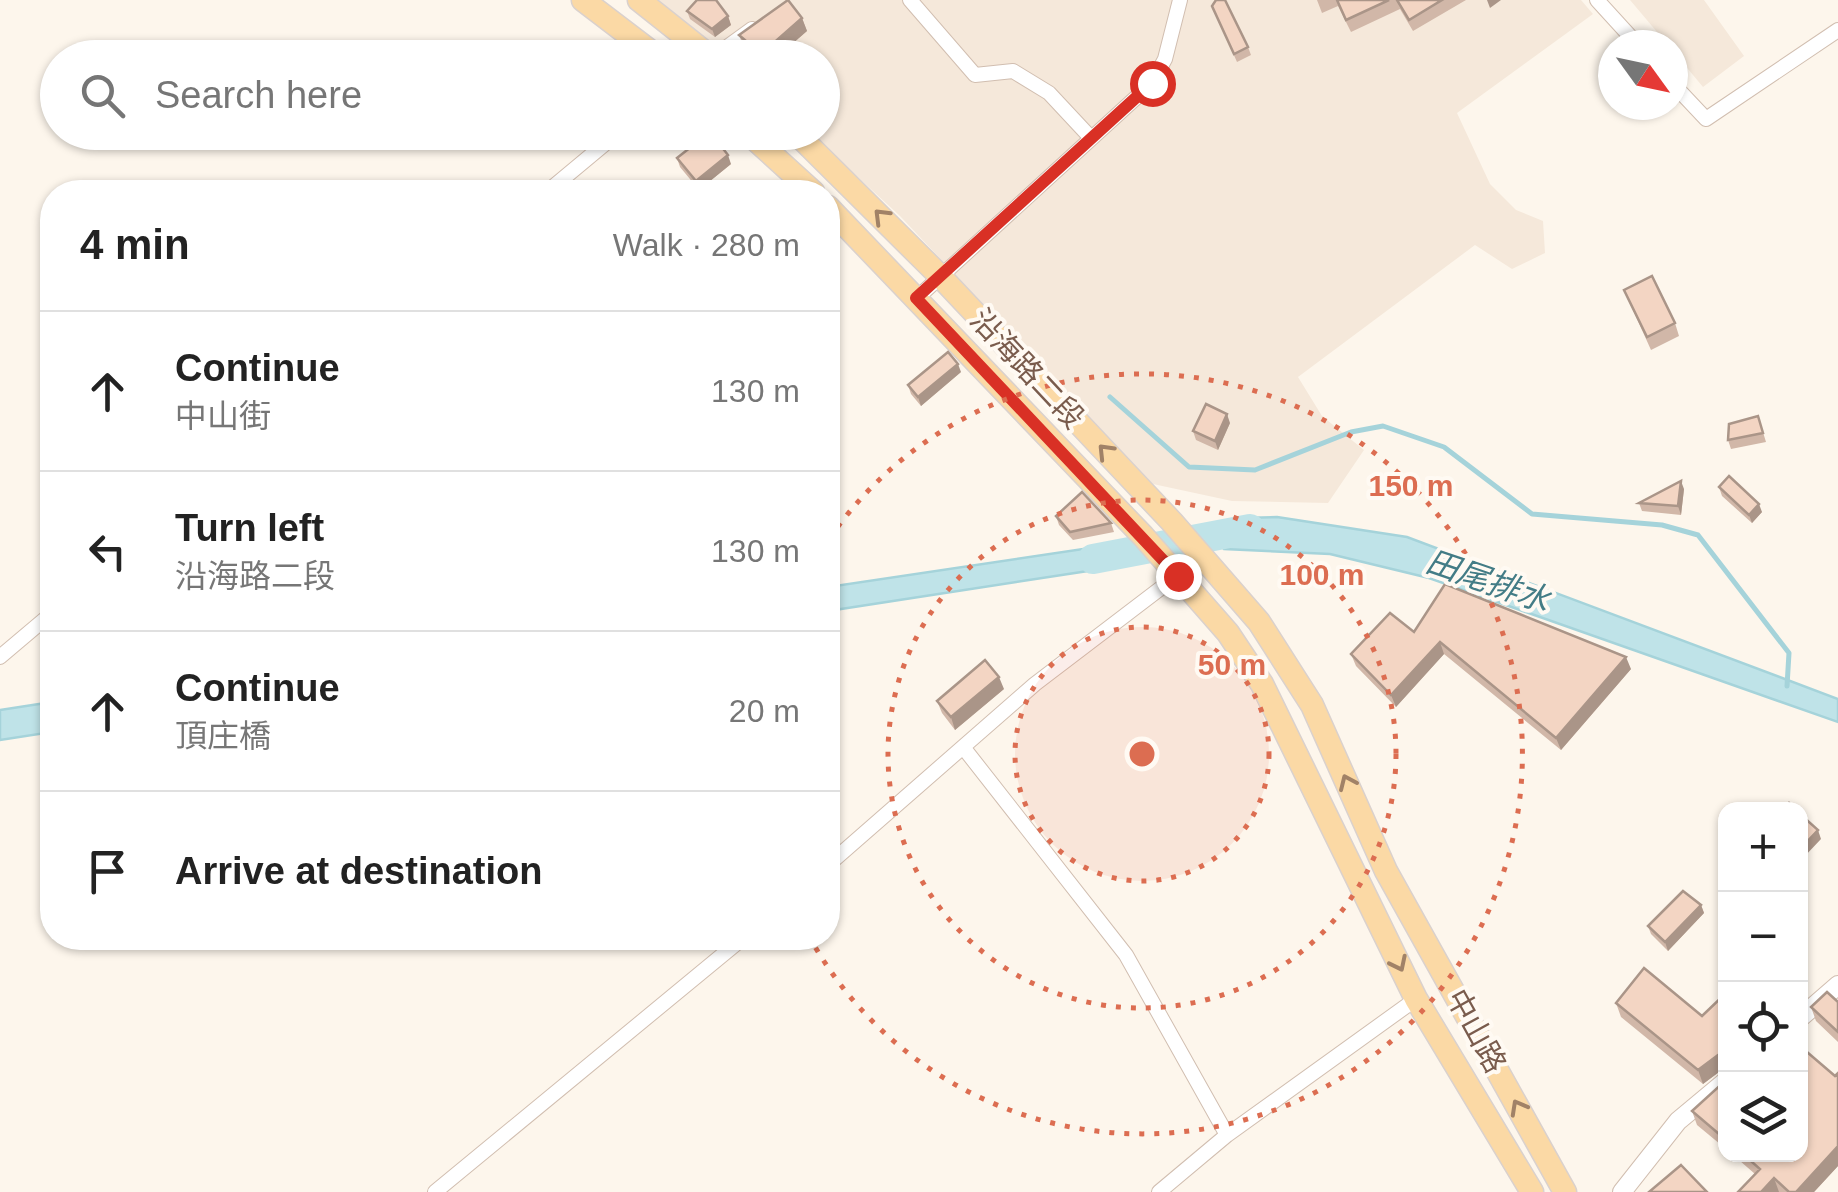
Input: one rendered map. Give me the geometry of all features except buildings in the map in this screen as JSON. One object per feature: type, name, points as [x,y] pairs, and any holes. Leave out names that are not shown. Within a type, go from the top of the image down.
[{"type":"main road","points":[[584,0],[636,40]]},
{"type":"main road","points":[[639,0],[690,40]]},
{"type":"main road","points":[[767,150],[800,180]]},
{"type":"main road","name":"沿海路二段","points":[[813,150],[939,276],[1206,560]]},
{"type":"main road","name":"沿海路二段","points":[[840,219],[1178,576]]},
{"type":"main road","name":"中山路","points":[[1206,560],[1260,622],[1312,704],[1386,871],[1566,1192]]},
{"type":"main road","name":"中山路","points":[[1178,576],[1228,633],[1262,684],[1416,999],[1532,1192]]},
{"type":"street","points":[[910,0],[975,75],[1013,71],[1049,93],[1091,138]]},
{"type":"street","points":[[916,298],[1152,83],[1165,58],[1180,0]]},
{"type":"street","points":[[1597,0],[1624,30]]},
{"type":"street","points":[[736,40],[760,23]]},
{"type":"street","points":[[1688,100],[1706,120],[1838,30]]},
{"type":"street","points":[[561,180],[597,150]]},
{"type":"street","points":[[840,855],[1035,684],[1178,576],[1206,560]]},
{"type":"street","points":[[0,656],[40,624]]},
{"type":"street","points":[[964,747],[1126,954],[1228,1135]]},
{"type":"street","points":[[435,1192],[728,950]]},
{"type":"street","points":[[1808,1011],[1838,986]]},
{"type":"street","points":[[1158,1192],[1228,1135],[1416,999]]},
{"type":"street","points":[[1622,1192],[1678,1121],[1718,1088]]},
{"type":"shaded area","points":[[659,0],[1581,0],[1593,14],[1457,113],[1490,184],[1516,210],[1543,221],[1545,253],[1512,269],[1475,245],[1298,377],[1322,416],[1364,450],[1328,503],[1232,501],[1153,484],[900,216],[828,150],[840,150],[840,40],[707,40]]},
{"type":"shaded area","points":[[1630,0],[1704,0],[1744,56],[1703,87],[1688,69],[1688,30],[1655,30]]},
{"type":"water","points":[[1277,517],[1407,537],[1838,699],[1838,722],[1429,578],[1330,554],[1224,549],[1204,527],[1240,518]]},
{"type":"water","points":[[1123,543],[1140,563],[840,609],[840,585]]},
{"type":"water","points":[[40,704],[40,734],[0,740],[0,710]]},
{"type":"waterway","points":[[1110,397],[1189,467],[1255,470],[1351,432],[1383,426],[1444,447],[1532,514],[1662,525],[1698,535],[1789,653],[1787,686]]},
{"type":"waterway","name":"田尾排水","points":[[1093,559],[1250,529]]},
{"type":"route","points":[[1152,83],[916,298],[1178,576]]}]
